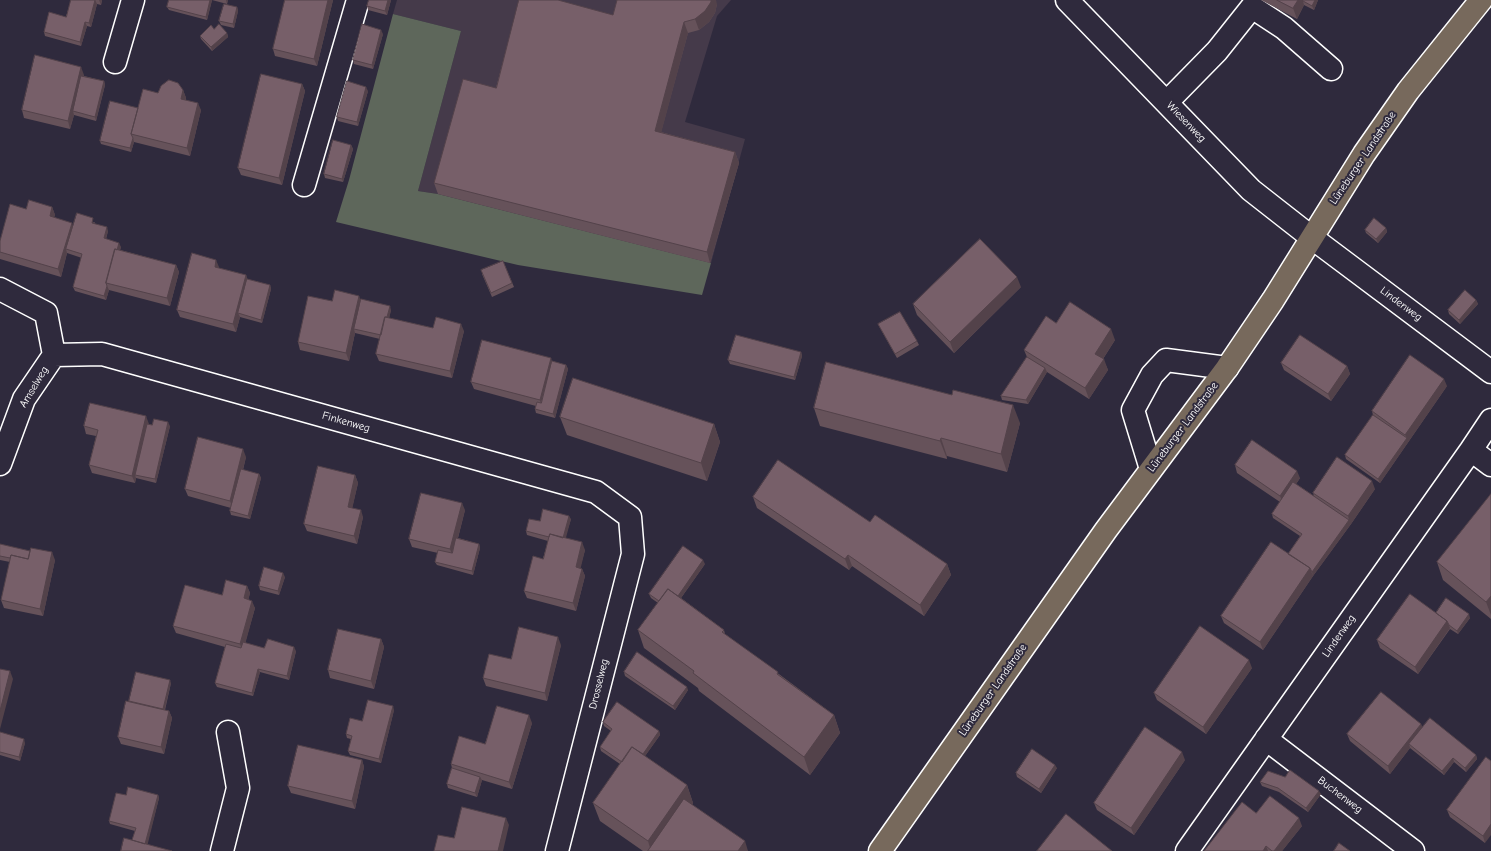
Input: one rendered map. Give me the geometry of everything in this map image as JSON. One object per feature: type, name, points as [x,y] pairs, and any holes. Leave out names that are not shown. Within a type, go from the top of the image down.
[{"type":"main road","name":"Lüneburger Landstraße","points":[[880,851],[1106,530],[1227,368],[1273,300],[1364,154],[1408,91],[1482,0]]},
{"type":"street","points":[[115,62],[133,0]]},
{"type":"street","points":[[304,185],[358,0]]},
{"type":"street","name":"Wiesenweg","points":[[1067,0],[1251,190],[1311,238]]},
{"type":"street","points":[[1167,102],[1217,51],[1252,7],[1284,28],[1331,69]]},
{"type":"street","name":"Lindenweg","points":[[1311,238],[1491,372]]},
{"type":"street","points":[[0,289],[46,313],[54,355]]},
{"type":"street","name":"Finkenweg","points":[[54,355],[102,354],[573,485],[596,492],[630,517]]},
{"type":"street","name":"Amselweg","points":[[0,464],[24,399],[54,355]]},
{"type":"street","points":[[1151,469],[1133,410],[1152,375],[1166,360],[1227,368]]},
{"type":"street","name":"Lindenweg","points":[[1187,851],[1472,450],[1491,420]]},
{"type":"street","points":[[1472,450],[1491,465]]},
{"type":"street","name":"Drosselweg","points":[[556,851],[633,554],[630,517]]},
{"type":"street","points":[[222,851],[238,788],[228,732]]},
{"type":"street","name":"Buchenweg","points":[[1266,738],[1413,851]]},
{"type":"shaded area","points":[[397,0],[731,0],[717,16],[685,122],[745,139],[711,263],[438,194],[418,191],[461,31],[393,14]]},
{"type":"green space","points":[[393,14],[461,31],[418,191],[438,194],[711,263],[702,295],[518,265],[336,222],[349,180]]},
{"type":"building","points":[[71,0],[95,0],[89,23],[85,22],[80,42],[44,32],[49,12],[66,17]]},
{"type":"building","points":[[169,0],[210,0],[206,17],[167,7]]},
{"type":"building","points":[[285,0],[328,0],[314,59],[273,49]]},
{"type":"building","points":[[369,0],[388,0],[385,11],[367,6]]},
{"type":"building","points":[[519,0],[558,0],[613,15],[617,0],[711,0],[705,11],[695,19],[684,22],[655,131],[735,152],[707,252],[434,183],[463,79],[496,88]]},
{"type":"building","points":[[1277,0],[1298,0],[1293,8]]},
{"type":"building","points":[[1303,0],[1315,0],[1312,6]]},
{"type":"building","points":[[224,4],[237,7],[233,24],[219,21]]},
{"type":"building","points":[[219,24],[227,33],[211,47],[200,36],[211,25],[214,29]]},
{"type":"building","points":[[362,24],[381,30],[372,65],[353,60]]},
{"type":"building","points":[[35,55],[81,67],[68,121],[22,110]]},
{"type":"building","points":[[261,74],[302,84],[279,178],[238,168]]},
{"type":"building","points":[[81,76],[104,81],[95,117],[73,111]]},
{"type":"building","points":[[169,80],[178,83],[183,90],[181,99],[198,103],[187,148],[131,134],[143,89],[158,93],[161,86]]},
{"type":"building","points":[[347,81],[366,87],[357,122],[337,117]]},
{"type":"building","points":[[110,101],[138,108],[131,134],[133,138],[130,148],[100,141]]},
{"type":"building","points":[[333,140],[351,145],[342,179],[324,174]]},
{"type":"building","points":[[29,200],[52,207],[50,216],[72,223],[58,269],[0,252],[0,241],[10,204],[26,209]]},
{"type":"building","points":[[77,213],[93,218],[92,223],[107,227],[104,238],[119,243],[117,250],[115,249],[104,296],[73,287],[82,254],[66,249]]},
{"type":"building","points":[[1374,218],[1386,228],[1376,239],[1365,230]]},
{"type":"building","points":[[980,239],[1017,277],[950,342],[913,304]]},
{"type":"building","points":[[115,249],[176,265],[167,298],[106,283]]},
{"type":"building","points":[[192,253],[216,260],[215,267],[246,275],[233,324],[177,310]]},
{"type":"building","points":[[503,261],[512,283],[491,293],[481,270]]},
{"type":"building","points":[[247,279],[270,285],[261,320],[238,313]]},
{"type":"building","points":[[335,290],[359,296],[346,353],[298,342],[308,296],[332,301]]},
{"type":"building","points":[[1465,290],[1476,300],[1459,320],[1448,310]]},
{"type":"building","points":[[361,299],[390,306],[387,317],[385,317],[381,335],[354,329]]},
{"type":"building","points":[[1070,302],[1111,329],[1095,354],[1104,359],[1085,388],[1024,350],[1046,316],[1056,323]]},
{"type":"building","points":[[900,312],[917,341],[895,354],[878,324]]},
{"type":"building","points":[[385,317],[433,328],[436,317],[461,324],[450,371],[376,354]]},
{"type":"building","points":[[736,335],[801,352],[794,377],[728,360]]},
{"type":"building","points":[[1300,335],[1347,366],[1328,394],[1281,363]]},
{"type":"building","points":[[482,340],[551,358],[540,400],[471,382]]},
{"type":"building","points":[[1410,355],[1444,379],[1405,435],[1372,411]]},
{"type":"building","points":[[1027,357],[1045,368],[1026,400],[1001,396]]},
{"type":"building","points":[[552,361],[566,365],[553,414],[535,409],[537,402],[541,403]]},
{"type":"building","points":[[826,362],[952,395],[953,390],[1013,405],[1001,454],[941,438],[940,441],[814,408]]},
{"type":"building","points":[[573,378],[714,424],[701,463],[560,417]]},
{"type":"building","points":[[90,403],[146,416],[132,476],[89,465],[98,430],[84,426]]},
{"type":"building","points":[[1373,415],[1407,438],[1378,479],[1345,455]]},
{"type":"building","points":[[154,419],[168,422],[155,479],[135,475],[147,424],[152,425]]},
{"type":"building","points":[[198,437],[243,449],[230,501],[185,489]]},
{"type":"building","points":[[1252,440],[1297,471],[1280,496],[1235,465]]},
{"type":"building","points":[[1337,457],[1372,481],[1348,516],[1313,493]]},
{"type":"building","points":[[778,460],[870,522],[875,515],[947,564],[920,605],[848,555],[845,559],[753,497]]},
{"type":"building","points":[[318,466],[355,475],[348,507],[361,510],[354,536],[304,524]]},
{"type":"building","points":[[241,469],[259,474],[248,516],[230,511]]},
{"type":"building","points":[[1293,482],[1349,520],[1312,572],[1310,568],[1288,554],[1302,534],[1272,514]]},
{"type":"building","points":[[421,493],[462,503],[450,549],[409,539]]},
{"type":"building","points":[[1491,494],[1491,596],[1486,602],[1437,562]]},
{"type":"building","points":[[543,509],[569,516],[563,538],[550,534],[549,537],[526,531],[529,519],[540,521]]},
{"type":"building","points":[[550,534],[582,542],[576,567],[582,569],[573,603],[524,591],[533,556],[543,559]]},
{"type":"building","points":[[456,538],[479,544],[472,571],[435,562],[438,550],[452,553]]},
{"type":"building","points":[[1271,542],[1310,568],[1260,642],[1221,616]]},
{"type":"building","points":[[0,544],[30,551],[28,559],[11,555],[10,558],[0,556]]},
{"type":"building","points":[[683,546],[703,560],[678,596],[668,589],[659,601],[649,594]]},
{"type":"building","points":[[31,548],[52,552],[40,609],[1,600],[11,555],[28,559]]},
{"type":"building","points":[[264,567],[283,573],[278,591],[259,586]]},
{"type":"building","points":[[226,580],[247,586],[244,598],[252,601],[240,644],[173,626],[185,585],[222,595]]},
{"type":"building","points":[[668,589],[724,630],[722,632],[778,672],[777,674],[834,715],[804,757],[693,673],[694,671],[638,630]]},
{"type":"building","points":[[1410,594],[1447,621],[1415,667],[1377,640]]},
{"type":"building","points":[[1446,598],[1469,614],[1457,631],[1436,613]]},
{"type":"building","points":[[1200,626],[1249,660],[1203,727],[1154,693]]},
{"type":"building","points":[[519,627],[558,637],[545,693],[483,678],[489,654],[511,659]]},
{"type":"building","points":[[338,629],[381,639],[371,681],[328,670]]},
{"type":"building","points":[[268,639],[294,647],[287,676],[258,669],[252,693],[215,683],[226,644],[241,648],[243,642],[264,648]]},
{"type":"building","points":[[637,652],[687,687],[673,706],[624,672]]},
{"type":"building","points":[[0,669],[10,671],[0,711]]},
{"type":"building","points":[[136,672],[170,680],[163,709],[129,701]]},
{"type":"building","points":[[1381,692],[1421,724],[1388,766],[1347,734]]},
{"type":"building","points":[[368,700],[393,706],[379,759],[348,751],[352,736],[346,734],[350,718],[362,721]]},
{"type":"building","points":[[126,701],[169,711],[161,747],[118,737]]},
{"type":"building","points":[[617,702],[659,731],[643,754],[632,747],[622,762],[600,747],[612,729],[603,722]]},
{"type":"building","points":[[497,706],[529,715],[509,782],[451,764],[459,736],[485,744]]},
{"type":"building","points":[[1430,718],[1476,755],[1465,768],[1453,758],[1442,771],[1409,744]]},
{"type":"building","points":[[1145,727],[1182,752],[1131,828],[1094,803]]},
{"type":"building","points":[[0,732],[24,739],[19,757],[0,752]]},
{"type":"building","points":[[298,745],[362,760],[352,801],[288,786]]},
{"type":"building","points":[[632,747],[687,785],[648,841],[593,803]]},
{"type":"building","points":[[1032,749],[1055,765],[1039,789],[1016,773]]},
{"type":"building","points":[[1486,757],[1491,761],[1491,824],[1483,836],[1447,810]]},
{"type":"building","points":[[452,768],[480,777],[475,793],[447,784]]},
{"type":"building","points":[[1290,770],[1319,791],[1306,808],[1278,788],[1260,782],[1268,771],[1285,777]]},
{"type":"building","points":[[128,787],[158,795],[145,844],[132,840],[136,828],[109,821],[116,793],[126,795]]},
{"type":"building","points":[[1270,796],[1299,818],[1274,851],[1266,846],[1263,851],[1204,851],[1242,802],[1256,813]]},
{"type":"building","points":[[684,799],[745,841],[738,851],[648,851]]},
{"type":"building","points":[[462,807],[506,818],[498,851],[434,851],[438,835],[454,838]]},
{"type":"building","points":[[1066,814],[1112,851],[1037,851]]},
{"type":"building","points":[[124,838],[172,851],[121,851]]},
{"type":"building","points":[[1339,843],[1350,851],[1334,851]]}]
